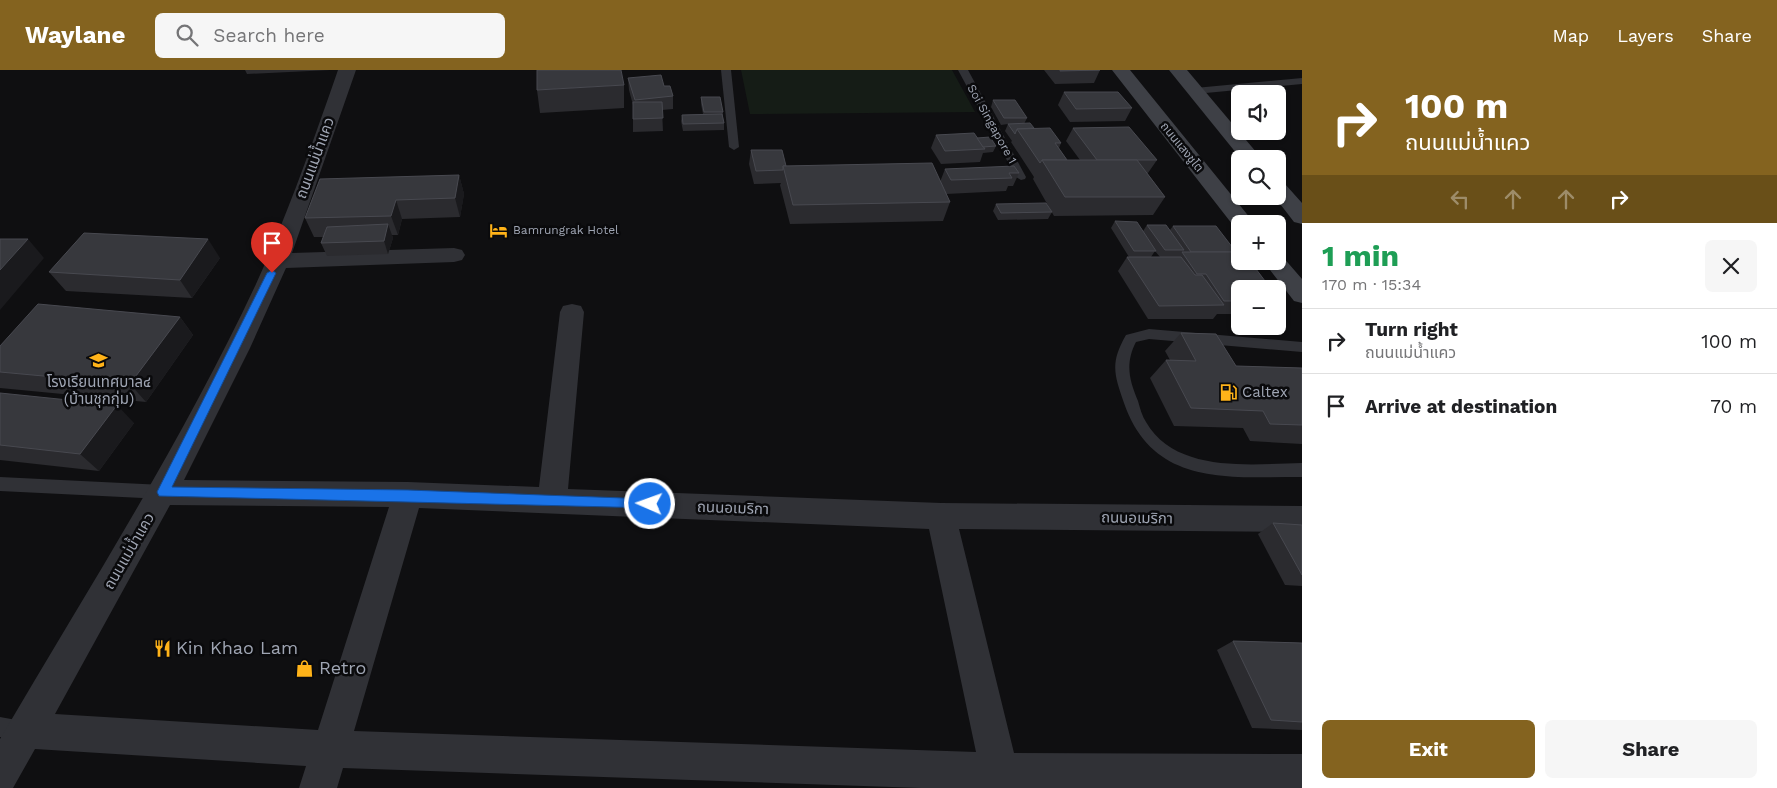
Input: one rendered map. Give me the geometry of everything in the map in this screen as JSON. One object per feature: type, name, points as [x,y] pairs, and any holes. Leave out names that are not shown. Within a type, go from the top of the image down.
[{"type":"main road","name":"ถนนแสงชูโต","points":[[1121,70],[1237,215]]},
{"type":"main road","points":[[1178,70],[1244,150]]},
{"type":"main road","points":[[1286,198],[1302,217]]},
{"type":"main road","points":[[1281,270],[1302,296]]},
{"type":"street","name":"ถนนแม่น้ำแคว","points":[[0,775],[13,728],[163,492],[267,284],[313,167],[347,70]]},
{"type":"street","points":[[276,262],[454,255]]},
{"type":"street","points":[[552,501],[572,312]]},
{"type":"street","name":"ถนนอเมริกา","points":[[163,492],[408,495],[941,516],[1302,519]]},
{"type":"street","points":[[318,788],[408,495]]},
{"type":"street","points":[[941,516],[1001,780]]},
{"type":"street","points":[[13,728],[331,749],[1001,780],[1302,773]]},
{"type":"lane","points":[[726,70],[734,147]]},
{"type":"lane","name":"Soi Singapore 1","points":[[962,70],[1022,177]]},
{"type":"lane","points":[[1195,91],[1302,81]]},
{"type":"lane","points":[[1302,347],[1149,334],[1131,338],[1124,350],[1120,376],[1142,430],[1168,455],[1201,468],[1302,470]]},
{"type":"lane","points":[[0,484],[163,492]]},
{"type":"shaded area","points":[[741,70],[952,70],[975,112],[750,114]]},
{"type":"building","points":[[537,70],[621,70],[624,85],[537,90]]},
{"type":"building","points":[[1060,70],[1100,70],[1060,71]]},
{"type":"building","points":[[661,75],[664,86],[670,86],[673,96],[635,100],[628,78]]},
{"type":"building","points":[[1064,92],[1118,92],[1132,108],[1076,109]]},
{"type":"building","points":[[701,97],[720,97],[723,112],[704,112]]},
{"type":"building","points":[[993,100],[1015,100],[1027,118],[1004,118]]},
{"type":"building","points":[[633,102],[662,102],[663,118],[633,119]]},
{"type":"building","points":[[722,114],[724,123],[683,124],[682,115]]},
{"type":"building","points":[[1030,123],[1034,128],[1017,129],[1015,134],[1008,124]]},
{"type":"building","points":[[1129,127],[1157,160],[1097,160],[1073,128]]},
{"type":"building","points":[[1050,128],[1061,143],[1055,143],[1067,160],[1042,160],[1040,163],[1017,129]]},
{"type":"building","points":[[974,133],[985,149],[945,151],[936,135]]},
{"type":"building","points":[[990,137],[996,146],[983,147],[977,138]]},
{"type":"building","points":[[751,150],[782,150],[786,166],[783,166],[783,170],[756,171]]},
{"type":"building","points":[[1042,160],[1137,160],[1165,197],[1065,197]]},
{"type":"building","points":[[932,163],[950,202],[793,205],[783,166]]},
{"type":"building","points":[[1014,166],[1019,173],[1009,173],[1012,178],[951,180],[945,169]]},
{"type":"building","points":[[459,175],[455,198],[396,200],[391,216],[305,218],[320,179]]},
{"type":"building","points":[[1046,203],[1052,212],[1001,213],[996,204]]},
{"type":"building","points":[[1115,221],[1137,222],[1156,251],[1134,251]]},
{"type":"building","points":[[388,224],[384,241],[321,243],[327,227]]},
{"type":"building","points":[[1147,225],[1166,225],[1184,250],[1165,250]]},
{"type":"building","points":[[1173,226],[1216,226],[1231,246],[1231,252],[1191,252]]},
{"type":"building","points":[[84,233],[208,239],[180,280],[49,272]]},
{"type":"building","points":[[0,239],[28,239],[0,270]]},
{"type":"building","points":[[1182,252],[1231,252],[1231,270],[1257,270],[1264,280],[1231,280],[1231,301],[1224,301],[1206,274],[1197,274]]},
{"type":"building","points":[[1127,257],[1181,257],[1195,275],[1202,275],[1224,305],[1159,306]]},
{"type":"building","name":"โรงเรียนเทศบาล๔ (บ้านชุกกุ่ม)","points":[[38,304],[180,317],[130,384],[0,372],[0,346]]},
{"type":"building","points":[[1181,333],[1216,334],[1236,366],[1302,368],[1302,425],[1270,424],[1263,411],[1191,408],[1166,360],[1196,361]]},
{"type":"building","points":[[0,393],[117,405],[80,454],[0,445]]},
{"type":"building","points":[[1273,523],[1302,525],[1302,575]]},
{"type":"building","points":[[1233,641],[1302,643],[1302,722],[1271,720]]},
{"type":"place","name":"Bamrungrak Hotel","points":[[499,230]]},
{"type":"place","name":"โรงเรียนเทศบาล๔ (บ้านชุกกุ่ม)","points":[[99,361]]},
{"type":"place","name":"Caltex","points":[[1228,392]]},
{"type":"place","name":"Kin Khao Lam","points":[[162,648]]},
{"type":"place","name":"Retro","points":[[305,668]]},
{"type":"route","points":[[272,273],[163,492],[408,495],[650,504]]}]
